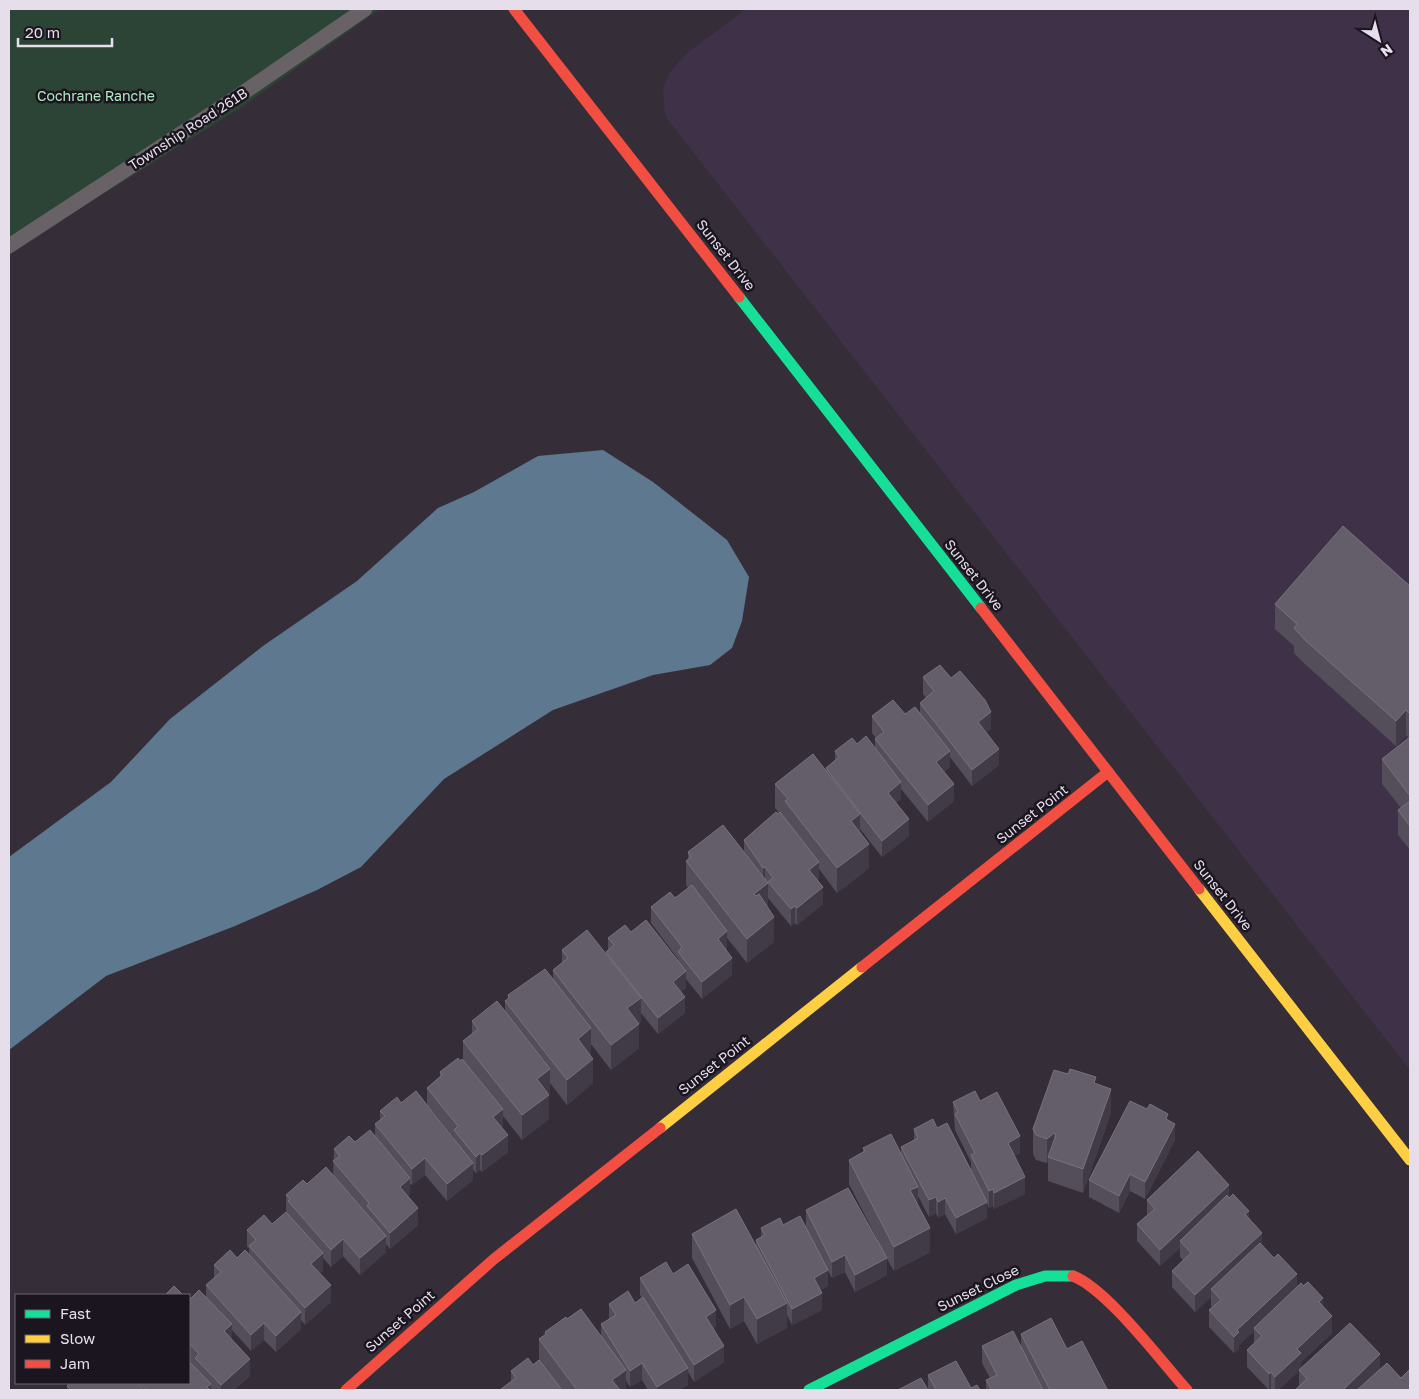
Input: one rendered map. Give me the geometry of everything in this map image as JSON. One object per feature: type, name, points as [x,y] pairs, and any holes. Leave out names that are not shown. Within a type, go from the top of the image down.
[{"type":"street","name":"Sunset Drive","points":[[514,9],[1410,1160]]},
{"type":"street","name":"Sunset Point","points":[[346,1390],[494,1259],[1108,772]]},
{"type":"street","name":"Sunset Close","points":[[809,1390],[1016,1285],[1032,1278],[1056,1274],[1076,1276],[1096,1291],[1187,1390]]},
{"type":"lane","name":"Township Road 261B","points":[[9,246],[237,97],[365,9]]},
{"type":"shaded area","points":[[746,9],[1410,9],[1410,1070],[665,116],[663,89],[670,72],[687,53]]},
{"type":"green space","name":"Cochrane Ranche","points":[[9,9],[380,9],[243,106],[9,253]]},
{"type":"water","points":[[603,450],[653,482],[727,540],[749,577],[742,621],[732,648],[710,665],[653,675],[553,710],[444,779],[361,867],[317,890],[235,926],[106,976],[9,1050],[9,857],[111,782],[170,719],[263,646],[357,581],[438,508],[474,492],[538,456]]},
{"type":"building","points":[[1343,526],[1410,586],[1410,714],[1406,710],[1396,721],[1306,641],[1294,628],[1297,624],[1275,604]]},
{"type":"building","points":[[940,665],[951,678],[960,671],[985,700],[991,712],[978,722],[999,749],[972,770],[920,703],[934,691],[923,677]]},
{"type":"building","points":[[893,700],[905,714],[915,707],[950,751],[936,762],[954,784],[928,805],[875,739],[884,732],[872,716]]},
{"type":"building","points":[[866,736],[901,782],[888,793],[909,819],[882,841],[826,768],[839,757],[835,751],[852,738],[857,744]]},
{"type":"building","points":[[1410,737],[1410,796],[1382,759]]},
{"type":"building","points":[[813,754],[860,814],[851,821],[869,844],[837,868],[785,801],[788,799],[775,784]]},
{"type":"building","points":[[1410,801],[1410,826],[1398,810]]},
{"type":"building","points":[[776,812],[778,814],[780,812],[819,862],[809,870],[823,887],[797,908],[795,906],[791,909],[768,882],[773,878],[765,867],[763,868],[744,840]]},
{"type":"building","points":[[723,825],[768,883],[754,894],[756,896],[759,894],[774,917],[747,939],[686,861],[691,857],[688,852]]},
{"type":"building","points":[[692,885],[727,931],[718,939],[732,958],[702,982],[678,952],[682,947],[651,907],[670,892],[675,898]]},
{"type":"building","points":[[646,920],[686,971],[673,982],[685,997],[658,1018],[606,952],[614,945],[608,938],[625,925],[631,932]]},
{"type":"building","points":[[587,930],[641,998],[627,1008],[639,1024],[611,1045],[553,970],[568,958],[562,950]]},
{"type":"building","points":[[545,969],[591,1028],[578,1039],[593,1059],[567,1080],[505,1001],[509,998],[508,995]]},
{"type":"building","points":[[497,1001],[550,1069],[537,1079],[549,1095],[522,1115],[463,1041],[478,1029],[472,1021]]},
{"type":"building","points":[[458,1058],[460,1061],[462,1059],[503,1109],[493,1117],[508,1135],[482,1155],[480,1153],[476,1157],[454,1130],[458,1126],[427,1088],[442,1075],[440,1072]]},
{"type":"building","points":[[1070,1069],[1096,1077],[1094,1083],[1111,1089],[1083,1169],[1048,1157],[1056,1135],[1054,1133],[1047,1139],[1036,1135],[1033,1129],[1054,1070],[1068,1074]]},
{"type":"building","points":[[416,1091],[473,1163],[447,1184],[425,1158],[412,1169],[375,1124],[385,1116],[380,1111],[397,1097],[401,1103]]},
{"type":"building","points":[[975,1091],[980,1101],[997,1092],[1020,1136],[1008,1143],[1025,1177],[994,1193],[993,1189],[989,1191],[971,1155],[975,1153],[955,1114],[958,1112],[953,1102]]},
{"type":"building","points":[[1130,1101],[1147,1109],[1150,1104],[1168,1114],[1166,1119],[1175,1124],[1145,1182],[1130,1174],[1119,1196],[1089,1180]]},
{"type":"building","points":[[933,1119],[937,1128],[947,1123],[987,1202],[956,1218],[945,1198],[938,1202],[936,1197],[929,1200],[901,1147],[918,1138],[914,1129]]},
{"type":"building","points":[[370,1130],[410,1178],[400,1187],[418,1208],[390,1233],[367,1206],[369,1203],[333,1161],[340,1156],[334,1149],[349,1136],[355,1142]]},
{"type":"building","points":[[891,1134],[918,1187],[910,1190],[930,1228],[894,1247],[849,1160],[865,1151],[863,1148]]},
{"type":"building","points":[[1198,1151],[1229,1185],[1160,1250],[1137,1224],[1155,1209],[1147,1200]]},
{"type":"building","points":[[326,1167],[386,1236],[360,1258],[343,1239],[331,1250],[288,1201],[290,1199],[286,1195],[303,1180],[307,1184]]},
{"type":"building","points":[[848,1188],[887,1258],[855,1275],[845,1255],[832,1262],[806,1210]]},
{"type":"building","points":[[1233,1194],[1249,1211],[1245,1214],[1262,1233],[1195,1295],[1172,1271],[1191,1253],[1180,1241],[1227,1195],[1229,1198]]},
{"type":"building","points":[[736,1209],[787,1303],[757,1319],[744,1297],[730,1305],[692,1234]]},
{"type":"building","points":[[286,1212],[323,1253],[311,1264],[331,1285],[305,1308],[249,1246],[256,1240],[247,1230],[264,1215],[272,1224]]},
{"type":"building","points":[[800,1216],[828,1270],[814,1278],[822,1293],[792,1309],[756,1240],[765,1235],[761,1228],[780,1218],[783,1225]]},
{"type":"building","points":[[1260,1243],[1274,1258],[1278,1254],[1297,1274],[1237,1330],[1239,1332],[1234,1337],[1209,1310],[1221,1300],[1211,1289]]},
{"type":"building","points":[[230,1250],[237,1258],[245,1250],[301,1312],[276,1336],[264,1323],[251,1335],[206,1285],[221,1272],[214,1265]]},
{"type":"building","points":[[666,1262],[673,1274],[688,1264],[716,1310],[706,1317],[724,1346],[694,1365],[640,1278]]},
{"type":"building","points":[[1308,1282],[1323,1298],[1319,1302],[1332,1316],[1297,1349],[1301,1353],[1275,1377],[1271,1372],[1269,1374],[1247,1350],[1262,1336],[1254,1328],[1301,1283],[1303,1286]]},
{"type":"building","points":[[174,1286],[182,1294],[166,1294]]},
{"type":"building","points":[[199,1290],[232,1324],[224,1331],[250,1359],[221,1385],[195,1358],[199,1354],[190,1344],[190,1299]]},
{"type":"building","points":[[628,1291],[635,1303],[643,1297],[688,1368],[657,1387],[642,1363],[630,1371],[601,1324],[616,1315],[609,1304]]},
{"type":"building","points":[[581,1309],[626,1370],[612,1380],[620,1390],[577,1390],[539,1339],[546,1334],[545,1332],[566,1317],[567,1319]]},
{"type":"building","points":[[1051,1318],[1067,1349],[1082,1341],[1107,1389],[1050,1390],[1021,1334]]},
{"type":"building","points":[[1350,1323],[1380,1354],[1343,1390],[1295,1390],[1307,1379],[1299,1370]]},
{"type":"building","points":[[1013,1331],[1043,1390],[992,1390],[986,1380],[997,1375],[982,1346]]},
{"type":"building","points":[[528,1358],[533,1365],[539,1360],[562,1390],[502,1390],[516,1378],[511,1371]]},
{"type":"building","points":[[956,1361],[971,1388],[977,1385],[980,1390],[936,1390],[928,1375]]},
{"type":"building","points":[[190,1362],[211,1384],[207,1387],[208,1390],[147,1390],[140,1384],[190,1384]]},
{"type":"building","points":[[1387,1363],[1401,1378],[1410,1369],[1410,1390],[1357,1390]]},
{"type":"building","points":[[921,1378],[928,1390],[898,1390]]},
{"type":"building","points":[[69,1384],[138,1384],[144,1390],[71,1390],[67,1386]]},
{"type":"traffic: fast","points":[[739,297],[981,608]]},
{"type":"traffic: fast","points":[[809,1390],[1016,1285],[1045,1276],[1073,1276]]},
{"type":"traffic: slow","points":[[1199,889],[1410,1160]]},
{"type":"traffic: slow","points":[[660,1128],[862,967]]},
{"type":"traffic: jam","points":[[514,9],[739,297]]},
{"type":"traffic: jam","points":[[981,608],[1199,889]]},
{"type":"traffic: jam","points":[[862,967],[1108,772]]},
{"type":"traffic: jam","points":[[346,1390],[494,1259],[660,1128]]},
{"type":"traffic: jam","points":[[1073,1276],[1087,1283],[1102,1295],[1133,1327],[1187,1390]]}]
